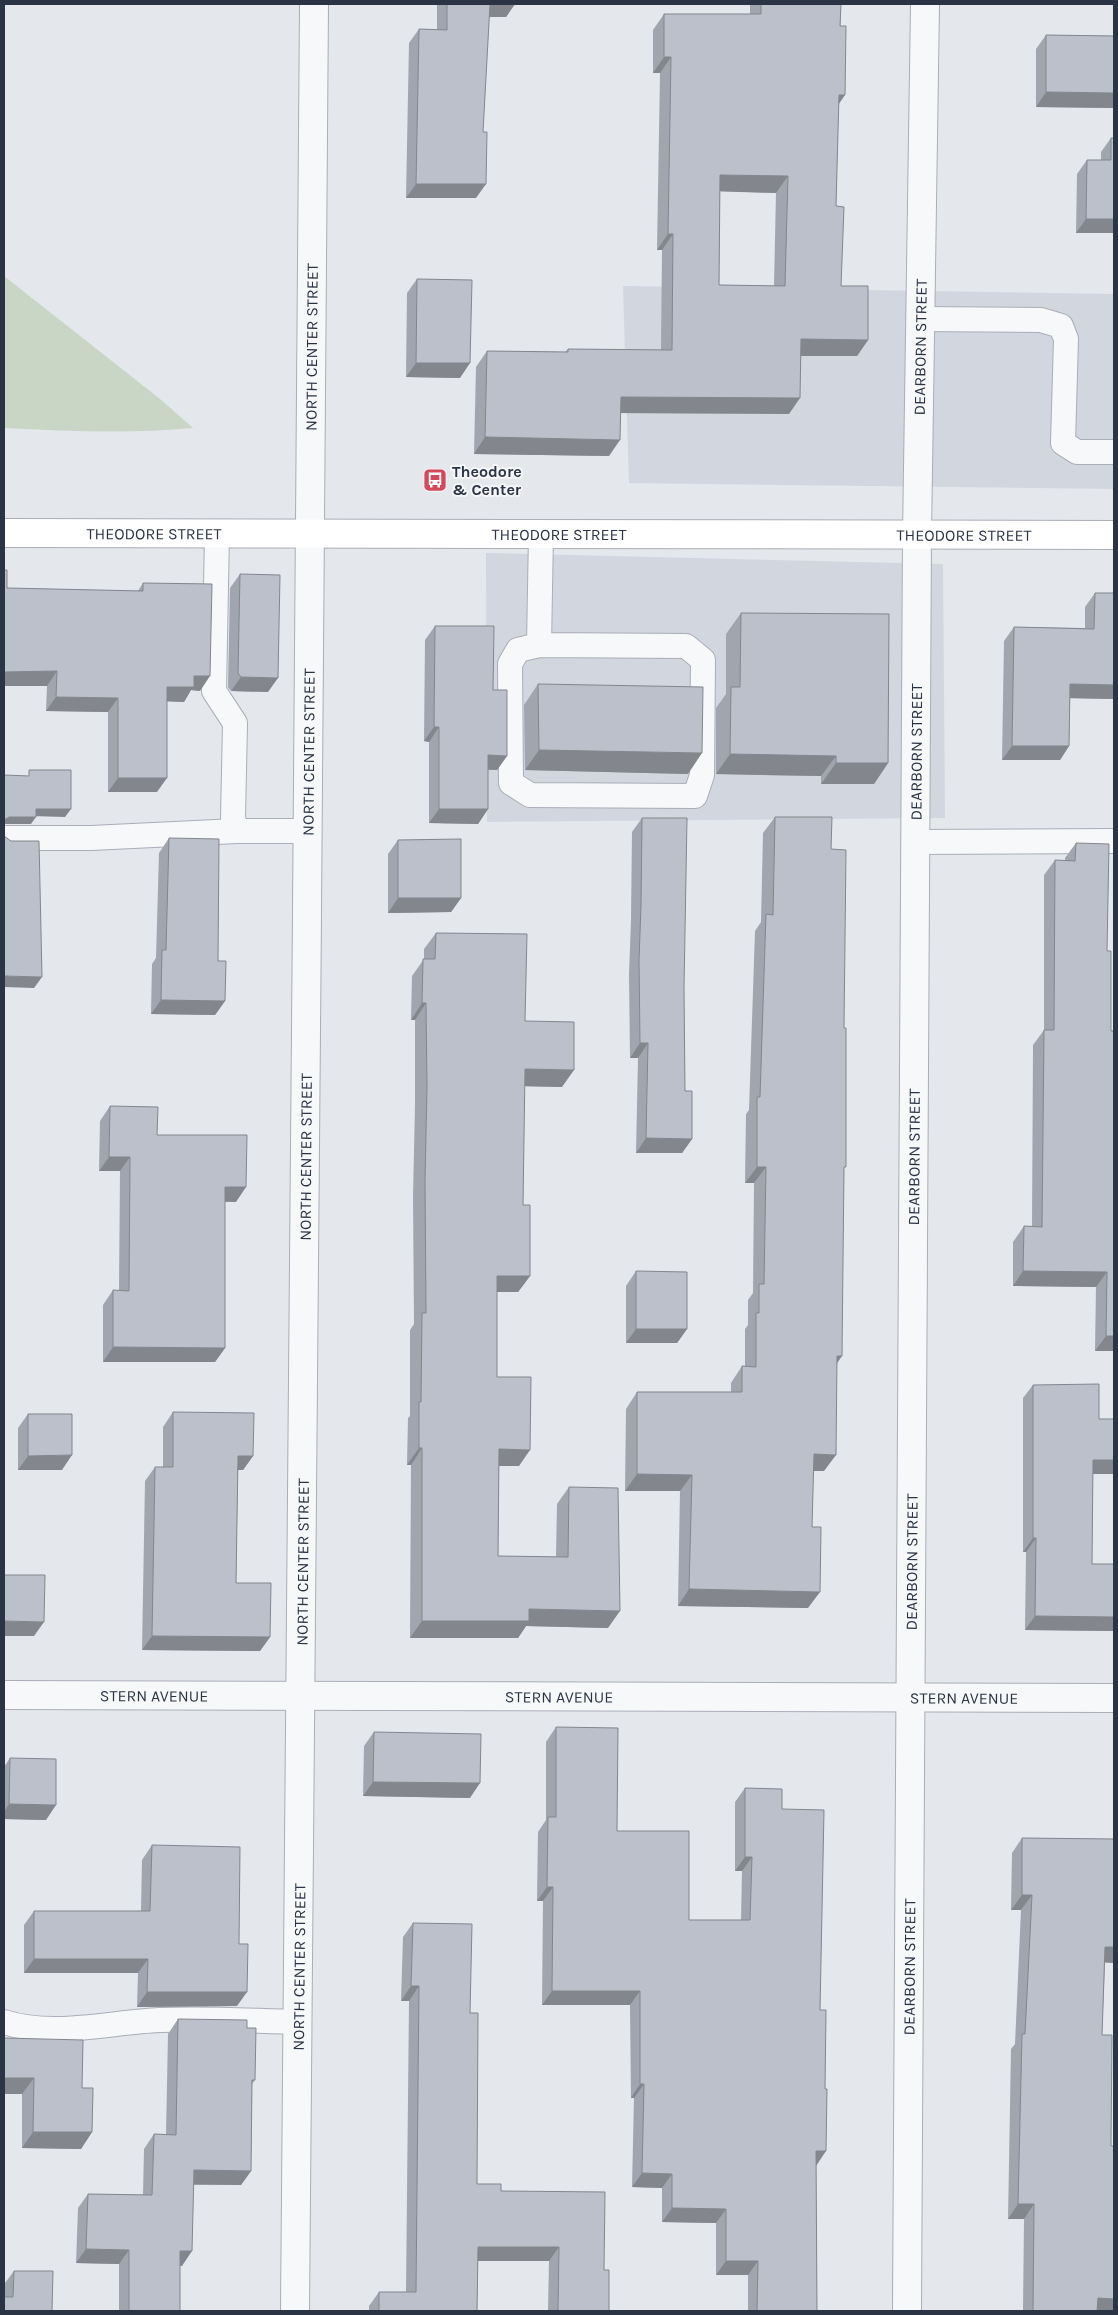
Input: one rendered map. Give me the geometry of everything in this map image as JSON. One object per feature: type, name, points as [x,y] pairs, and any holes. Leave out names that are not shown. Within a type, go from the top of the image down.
[{"type":"main road","name":"THEODORE STREET","points":[[4,533],[1114,535]]},
{"type":"street","name":"NORTH CENTER STREET","points":[[294,2311],[302,1696],[314,4]]},
{"type":"street","name":"DEARBORN STREET","points":[[907,2311],[917,535],[925,4]]},
{"type":"street","name":"STERN AVENUE","points":[[4,1695],[1114,1698]]},
{"type":"lane","points":[[920,319],[1041,320],[1061,326],[1066,338],[1063,444],[1077,452],[1114,452]]},
{"type":"lane","points":[[216,534],[214,691],[234,724],[233,818],[237,831]]},
{"type":"lane","points":[[539,645],[540,534]]},
{"type":"lane","points":[[539,645],[686,646],[703,660],[702,775],[695,796],[530,795],[511,783],[510,664],[518,650],[539,645]]},
{"type":"lane","points":[[4,838],[91,838],[237,831],[307,831]]},
{"type":"lane","points":[[915,842],[1114,841]]},
{"type":"lane","points":[[4,2022],[42,2028],[60,2028],[161,2020],[298,2022]]},
{"type":"shaded area","points":[[623,286],[1114,294],[1114,489],[629,483]]},
{"type":"shaded area","points":[[486,553],[943,564],[945,818],[487,822]]},
{"type":"green space","points":[[4,276],[160,399],[193,428],[75,431],[4,428]]},
{"type":"building","points":[[447,4],[490,4],[483,132],[487,132],[486,184],[416,184],[419,29],[447,30]]},
{"type":"building","points":[[761,4],[841,4],[840,26],[846,26],[845,95],[839,95],[836,206],[844,207],[841,286],[868,286],[868,340],[801,339],[800,398],[621,397],[620,440],[485,437],[487,351],[568,352],[568,349],[672,350],[673,234],[668,234],[671,57],[664,57],[664,14],[761,14]],"holes":[[[720,175],[788,176],[785,286],[719,285]]]},
{"type":"building","points":[[1046,35],[1114,36],[1114,93],[1046,92]]},
{"type":"building","points":[[1111,138],[1114,138],[1114,219],[1086,219],[1087,160],[1111,160]]},
{"type":"building","points":[[417,279],[472,280],[470,363],[416,363]]},
{"type":"building","points":[[4,570],[7,570],[7,588],[143,591],[143,583],[212,584],[210,676],[194,676],[194,687],[167,687],[167,778],[118,778],[118,698],[56,697],[57,671],[4,672]]},
{"type":"building","points":[[240,574],[280,575],[278,678],[241,677],[238,673]]},
{"type":"building","points":[[1095,593],[1114,593],[1114,685],[1070,684],[1069,746],[1012,746],[1014,627],[1094,629]]},
{"type":"building","points":[[741,613],[889,614],[888,763],[836,763],[836,756],[730,754],[731,687],[740,687]]},
{"type":"building","points":[[435,626],[494,626],[493,690],[507,690],[507,756],[488,755],[488,809],[439,809],[439,727],[434,727]]},
{"type":"building","points":[[538,684],[703,687],[702,753],[539,750]]},
{"type":"building","points":[[29,770],[71,770],[71,809],[36,809],[36,817],[9,817],[4,820],[4,775],[29,776]]},
{"type":"building","points":[[775,817],[832,817],[831,849],[846,850],[844,1028],[846,1028],[846,1167],[844,1167],[842,1356],[837,1356],[836,1455],[814,1454],[812,1527],[821,1527],[820,1592],[689,1589],[692,1475],[637,1474],[637,1392],[742,1392],[742,1366],[756,1367],[756,1313],[759,1313],[759,1284],[764,1284],[766,1167],[757,1167],[757,1097],[760,1097],[766,914],[773,915]]},
{"type":"building","points":[[642,818],[687,818],[684,988],[685,1091],[692,1091],[692,1139],[646,1138],[648,1043],[640,1043],[639,960]]},
{"type":"building","points":[[4,836],[11,841],[39,841],[42,977],[4,976]]},
{"type":"building","points":[[169,838],[219,839],[218,961],[226,961],[225,1001],[161,1000],[162,950],[166,950]]},
{"type":"building","points":[[461,839],[461,898],[398,898],[398,840]]},
{"type":"building","points":[[1076,843],[1109,844],[1107,951],[1111,951],[1111,1031],[1114,1031],[1114,1336],[1106,1336],[1107,1272],[1023,1271],[1024,1226],[1042,1227],[1044,1030],[1054,1030],[1055,860],[1075,861]]},
{"type":"building","points":[[436,933],[527,934],[525,1021],[574,1022],[574,1070],[525,1069],[523,1205],[530,1205],[530,1276],[497,1276],[497,1377],[531,1377],[530,1450],[499,1449],[498,1556],[568,1557],[569,1487],[618,1488],[620,1611],[529,1609],[529,1621],[422,1621],[422,1448],[419,1448],[419,1402],[421,1402],[422,1313],[426,1313],[425,1180],[427,1087],[426,1003],[422,1003],[423,959],[435,959]]},
{"type":"building","points":[[110,1106],[158,1107],[157,1135],[247,1135],[246,1187],[225,1187],[225,1348],[113,1347],[113,1290],[129,1291],[130,1157],[109,1157]]},
{"type":"building","points":[[636,1271],[687,1272],[687,1329],[636,1329]]},
{"type":"building","points":[[1099,1384],[1099,1419],[1114,1419],[1114,1460],[1093,1460],[1092,1564],[1114,1564],[1114,1617],[1035,1616],[1036,1538],[1033,1538],[1033,1385]]},
{"type":"building","points":[[173,1412],[254,1413],[253,1456],[238,1456],[236,1583],[271,1583],[270,1637],[152,1636],[155,1467],[173,1467]]},
{"type":"building","points":[[28,1414],[72,1414],[72,1455],[28,1456]]},
{"type":"building","points":[[4,1575],[45,1575],[44,1622],[4,1621]]},
{"type":"building","points":[[556,1727],[618,1728],[617,1831],[689,1831],[689,1920],[750,1920],[752,1857],[745,1857],[745,1788],[782,1789],[782,1809],[824,1810],[820,2010],[826,2010],[825,2089],[827,2089],[826,2151],[816,2151],[817,2311],[757,2311],[758,2261],[726,2261],[726,2209],[672,2208],[672,2174],[642,2173],[644,2084],[640,2084],[640,1991],[552,1991],[553,1887],[547,1887],[548,1817],[556,1817]]},
{"type":"building","points":[[374,1732],[481,1734],[480,1783],[373,1782]]},
{"type":"building","points":[[10,1758],[56,1759],[56,1805],[9,1804]]},
{"type":"building","points":[[1022,1838],[1114,1839],[1114,1947],[1105,1947],[1102,2035],[1112,2035],[1111,2146],[1114,2146],[1114,2299],[1098,2298],[1097,2311],[1033,2311],[1034,2204],[1018,2204],[1022,2034],[1025,2034],[1032,1895],[1022,1895]]},
{"type":"building","points":[[152,1845],[240,1847],[239,1944],[248,1944],[247,1992],[147,1992],[148,1959],[34,1959],[34,1911],[150,1911]]},
{"type":"building","points":[[413,1923],[472,1924],[470,2013],[478,2013],[477,2184],[501,2184],[501,2191],[605,2192],[604,2270],[609,2270],[609,2311],[558,2311],[559,2247],[478,2247],[477,2311],[379,2311],[379,2292],[416,2292],[419,1986],[411,1986]]},
{"type":"building","points":[[178,2019],[247,2020],[247,2028],[256,2028],[255,2080],[252,2080],[251,2171],[194,2170],[192,2251],[180,2251],[180,2311],[129,2311],[129,2250],[86,2249],[88,2194],[152,2195],[154,2134],[176,2135]]},
{"type":"building","points":[[4,2038],[83,2040],[82,2088],[93,2088],[92,2132],[33,2132],[34,2078],[4,2078]]},
{"type":"building","points":[[14,2271],[53,2271],[52,2311],[4,2311],[4,2297],[13,2297]]},
{"type":"place","name":"Theodore & Center","points":[[435,480]]}]
